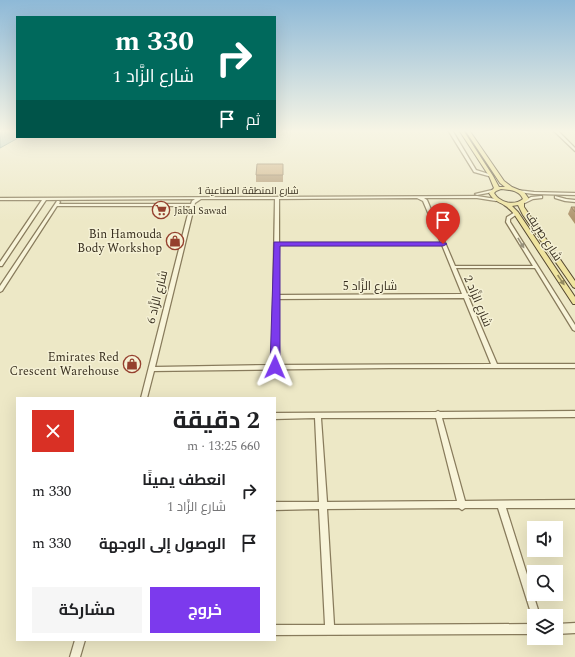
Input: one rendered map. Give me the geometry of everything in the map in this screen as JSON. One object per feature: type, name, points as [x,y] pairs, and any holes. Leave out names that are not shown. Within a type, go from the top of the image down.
[{"type":"main road","points":[[481,161],[491,176],[494,190],[492,195],[496,200],[506,203],[523,202]]},
{"type":"main road","points":[[488,161],[502,182],[513,189]]},
{"type":"main road","points":[[494,190],[513,189]]},
{"type":"main road","name":"شارع صِرِيف","points":[[513,189],[526,197],[521,207],[575,286]]},
{"type":"main road","name":"شارع صِرِيف","points":[[506,203],[516,213],[575,302]]},
{"type":"street","points":[[468,161],[474,171],[491,176]]},
{"type":"street","points":[[513,189],[534,194],[575,195]]},
{"type":"street","name":"شارع المنطقة الصناعية 1","points":[[0,198],[474,194],[494,190]]},
{"type":"street","points":[[523,202],[537,197],[575,195]]},
{"type":"street","name":"شارع المنطقة الصناعية 1","points":[[56,202],[66,199],[186,198],[415,197],[427,199]]},
{"type":"street","points":[[427,199],[480,197],[496,200]]},
{"type":"street","points":[[556,197],[575,201]]},
{"type":"street","name":"شارع المنطقة الصناعية 1","points":[[0,198],[45,199],[56,202],[193,203]]},
{"type":"street","points":[[186,198],[193,203],[200,198]]},
{"type":"street","points":[[275,367],[277,198]]},
{"type":"street","points":[[0,265],[45,199]]},
{"type":"street","name":"شارع الزَّاد 2","points":[[427,199],[443,244],[495,366]]},
{"type":"street","points":[[0,290],[56,202]]},
{"type":"street","name":"شارع الزَّاد 6","points":[[144,397],[193,203]]},
{"type":"street","points":[[516,213],[508,218],[508,222],[575,329]]},
{"type":"street","points":[[276,244],[443,244]]},
{"type":"street","points":[[453,267],[535,267]]},
{"type":"street","name":"شارع الزَّاد 5","points":[[276,296],[465,296]]},
{"type":"street","points":[[151,369],[575,366]]},
{"type":"street","points":[[438,414],[462,506]]},
{"type":"street","points":[[276,416],[575,414]]},
{"type":"street","points":[[318,416],[330,629]]},
{"type":"street","points":[[276,506],[501,506],[575,504]]},
{"type":"street","points":[[501,506],[534,609]]},
{"type":"street","points":[[563,629],[575,628]]},
{"type":"street","points":[[276,630],[527,629]]},
{"type":"street","points":[[75,657],[80,641]]},
{"type":"building","points":[[257,164],[283,164],[283,175],[256,175]]},
{"type":"place","name":"Jabal Sawad","points":[[161,210]]},
{"type":"place","name":"Bin Hamouda Body Workshop","points":[[175,241]]},
{"type":"place","name":"Emirates Red Crescent Warehouse","points":[[132,364]]},
{"type":"route","points":[[275,367],[276,244],[443,244]]}]
